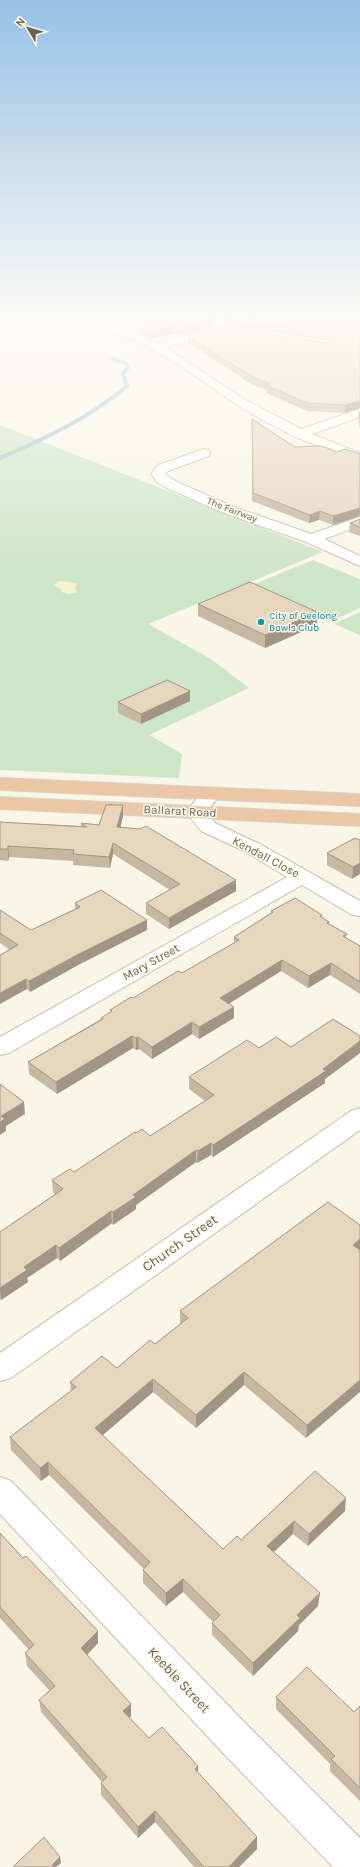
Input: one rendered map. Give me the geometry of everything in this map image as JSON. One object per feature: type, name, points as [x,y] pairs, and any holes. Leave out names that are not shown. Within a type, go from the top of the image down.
[{"type":"highway","name":"Ballarat Road","points":[[0,784],[360,800]]},
{"type":"highway","name":"Ballarat Road","points":[[0,802],[202,820],[360,820]]},
{"type":"street","points":[[244,403],[299,434],[360,456]]},
{"type":"street","points":[[299,434],[360,413]]},
{"type":"street","name":"The Fairway","points":[[204,453],[163,468],[158,474],[170,484],[224,508],[311,539],[360,562]]},
{"type":"street","points":[[311,539],[360,521]]},
{"type":"street","points":[[202,820],[211,794]]},
{"type":"street","name":"Kendall Close","points":[[202,820],[360,910]]},
{"type":"street","name":"Mary Street","points":[[0,1047],[302,877]]},
{"type":"street","name":"Church Street","points":[[0,1369],[360,1117]]},
{"type":"street","name":"Keeble Street","points":[[0,1491],[236,1740],[360,1866]]},
{"type":"shaded area","points":[[0,425],[323,552],[148,624],[211,659],[249,688],[149,735],[182,754],[179,778],[0,770]]},
{"type":"shaded area","points":[[313,560],[360,579],[360,608],[329,622],[247,587]]},
{"type":"shaded area","points":[[360,612],[360,635],[334,624]]},
{"type":"sand","points":[[59,581],[77,583],[75,588],[77,592],[69,594],[61,592],[61,589],[53,585]]},
{"type":"building","points":[[309,403],[352,403],[345,405]]},
{"type":"building","points":[[252,419],[295,447],[322,446],[337,452],[345,449],[360,454],[360,508],[333,516],[320,511],[310,515],[253,493]]},
{"type":"building","points":[[360,519],[360,527],[350,523]]},
{"type":"building","points":[[250,582],[317,612],[265,635],[198,604]]},
{"type":"building","points":[[167,680],[190,691],[141,714],[118,702]]},
{"type":"building","points":[[106,805],[123,805],[117,827],[140,829],[146,826],[236,880],[169,918],[146,903],[180,884],[113,843],[109,857],[73,854],[74,850],[8,846],[8,849],[0,849],[0,822],[87,827],[81,823],[99,825]]},
{"type":"building","points":[[355,838],[360,840],[360,863],[353,867],[327,853]]},
{"type":"building","points":[[101,890],[147,920],[29,981],[26,979],[0,993],[0,955],[18,945],[0,933],[0,910],[31,930],[80,907],[75,903]]},
{"type":"building","points":[[295,898],[322,915],[320,916],[329,922],[327,923],[347,934],[343,936],[360,946],[360,982],[331,963],[309,976],[282,960],[220,998],[234,1007],[199,1027],[192,1022],[152,1047],[138,1037],[136,1038],[132,1036],[56,1082],[28,1062],[103,1019],[101,1018],[112,1011],[110,1010],[131,997],[133,998],[178,971],[182,973],[239,940],[234,937],[273,912],[271,911]]},
{"type":"building","points":[[333,1019],[360,1036],[360,1041],[323,1069],[326,1071],[213,1145],[211,1143],[198,1151],[196,1150],[133,1195],[136,1197],[113,1212],[111,1211],[59,1248],[56,1245],[24,1267],[27,1270],[0,1288],[0,1232],[63,1189],[52,1180],[70,1169],[74,1172],[135,1132],[136,1133],[142,1129],[150,1136],[214,1095],[189,1077],[247,1040],[259,1048],[276,1037],[291,1047]]},
{"type":"building","points":[[0,1084],[24,1102],[1,1116],[5,1119],[0,1122]]},
{"type":"building","points":[[328,1202],[360,1225],[360,1239],[353,1245],[360,1250],[360,1380],[307,1425],[244,1372],[196,1415],[153,1379],[95,1428],[223,1549],[237,1536],[241,1540],[315,1471],[346,1498],[309,1534],[294,1521],[267,1546],[320,1593],[297,1615],[300,1618],[253,1663],[212,1623],[220,1615],[183,1579],[166,1593],[143,1570],[150,1562],[48,1462],[40,1468],[10,1437],[76,1387],[70,1382],[102,1356],[117,1368],[150,1340],[155,1344],[188,1318],[180,1311]]},
{"type":"building","points":[[0,1533],[23,1558],[26,1556],[98,1631],[81,1648],[131,1704],[123,1711],[149,1738],[162,1727],[198,1766],[195,1769],[257,1837],[229,1867],[204,1867],[155,1811],[138,1827],[101,1783],[107,1777],[39,1700],[55,1686],[25,1653],[34,1645],[0,1607]]},
{"type":"building","points":[[307,1667],[354,1712],[360,1706],[360,1788],[331,1759],[335,1756],[276,1697]]},
{"type":"building","points":[[44,1837],[60,1857],[52,1865],[54,1867],[13,1867]]},
{"type":"waterway","points":[[0,458],[34,443],[82,418],[105,403]]},
{"type":"place","name":"City of Geelong Bowls Club","points":[[261,622]]}]
